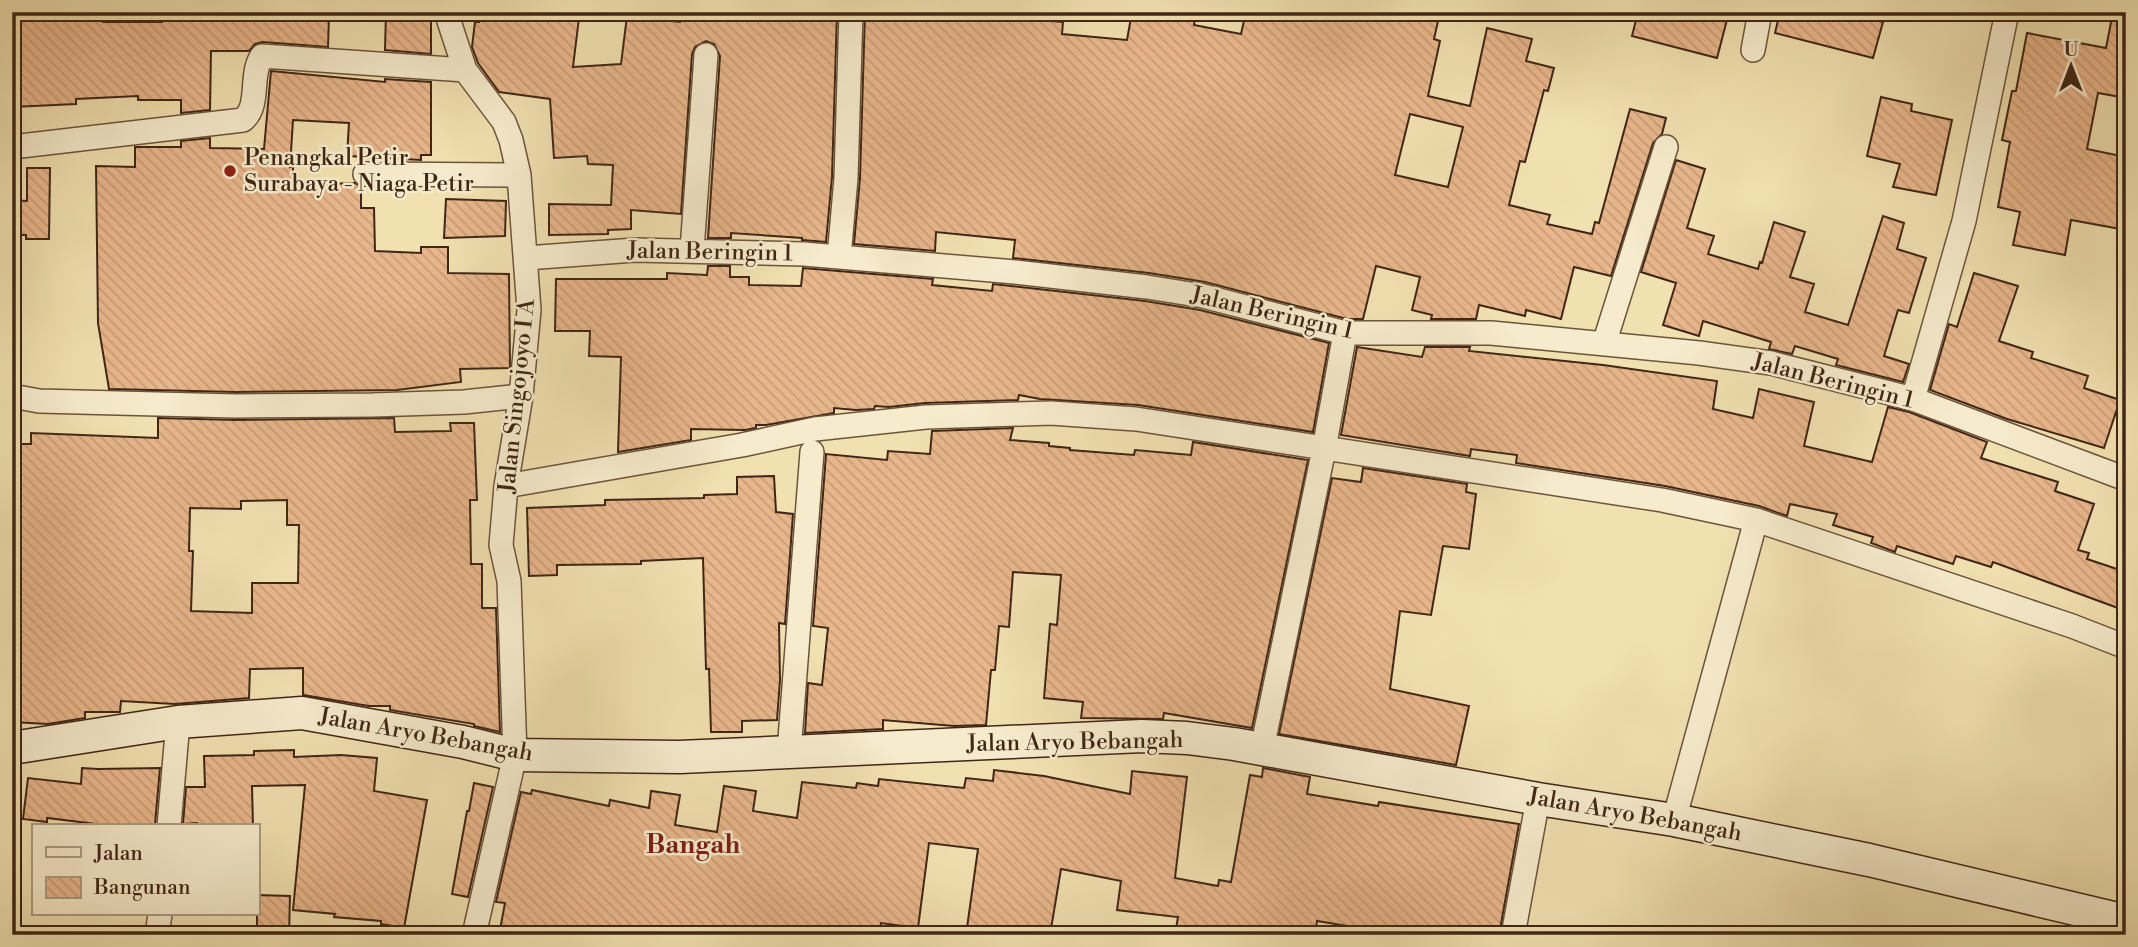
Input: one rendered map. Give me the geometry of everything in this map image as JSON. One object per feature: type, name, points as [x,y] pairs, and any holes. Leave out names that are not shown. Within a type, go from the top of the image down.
[{"type":"street","name":"Jalan Singojoyo I A","points":[[446,12],[465,70],[504,122],[511,141],[519,175],[529,310],[521,396],[506,486],[501,545],[509,581],[515,755],[474,935]]},
{"type":"street","points":[[839,257],[846,178],[851,12]]},
{"type":"street","points":[[1753,50],[1760,12]]},
{"type":"street","points":[[1913,399],[1964,221],[2007,12]]},
{"type":"street","points":[[692,250],[706,55]]},
{"type":"street","points":[[12,147],[243,120],[251,111],[257,66],[262,56],[465,70]]},
{"type":"street","points":[[1604,344],[1666,148]]},
{"type":"street","points":[[365,174],[519,175]]},
{"type":"street","name":"Jalan Beringin 1","points":[[526,258],[635,250],[839,257],[1014,272],[1203,296],[1345,333],[1491,333],[1699,353],[1771,363],[1913,399],[2126,479]]},
{"type":"street","points":[[1262,749],[1324,449],[1345,333]]},
{"type":"street","points":[[12,396],[39,401],[277,406],[464,402],[521,396]]},
{"type":"street","points":[[506,486],[742,445],[815,429],[926,417],[1051,413],[1136,419],[1662,500],[1756,520],[2072,626],[2126,647]]},
{"type":"street","points":[[789,752],[812,452]]},
{"type":"street","points":[[1674,820],[1756,520]]},
{"type":"street","name":"Jalan Aryo Bebangah","points":[[12,748],[177,722],[302,713],[515,755],[680,757],[1142,736],[1186,738],[1674,820],[1869,860],[2126,921]]},
{"type":"street","points":[[169,824],[177,722]]},
{"type":"street","points":[[1513,935],[1538,799]]},
{"type":"street","points":[[157,935],[160,916]]},
{"type":"building","points":[[12,12],[102,12],[103,22],[162,22],[163,16],[252,16],[252,12],[305,12],[305,17],[329,17],[328,47],[263,42],[255,44],[249,51],[211,51],[210,110],[181,113],[181,100],[138,100],[138,96],[76,99],[76,104],[12,107]]},
{"type":"building","points":[[386,12],[431,12],[431,54],[385,50]]},
{"type":"building","points":[[480,12],[546,12],[545,14],[579,18],[573,67],[621,64],[627,16],[680,22],[681,12],[778,12],[801,15],[801,12],[837,12],[832,177],[826,242],[731,233],[731,238],[708,238],[720,56],[714,44],[706,41],[695,47],[692,54],[681,214],[631,210],[631,229],[608,230],[608,234],[549,235],[549,204],[611,205],[613,165],[588,164],[587,156],[554,158],[550,99],[499,92],[478,63],[472,47],[475,22],[479,22]]},
{"type":"building","points":[[865,12],[1011,15],[1011,12],[1040,12],[1040,20],[1063,22],[1062,34],[1127,40],[1132,12],[1196,12],[1194,25],[1241,34],[1246,12],[1404,12],[1438,21],[1434,39],[1440,41],[1428,96],[1470,106],[1487,28],[1532,39],[1526,61],[1554,68],[1548,91],[1544,90],[1525,162],[1520,161],[1509,205],[1550,215],[1547,224],[1592,234],[1595,222],[1599,223],[1630,109],[1666,118],[1662,134],[1653,143],[1611,276],[1574,267],[1561,319],[1526,310],[1525,316],[1479,305],[1476,319],[1431,319],[1432,315],[1412,310],[1420,277],[1376,266],[1363,319],[1347,319],[1205,282],[1013,258],[1015,240],[936,232],[935,251],[854,244],[860,178]],"holes":[[[1410,114],[1463,127],[1448,187],[1395,175]]]},
{"type":"building","points":[[1638,12],[1729,12],[1717,58],[1632,36]]},
{"type":"building","points":[[1780,12],[1842,12],[1883,22],[1873,58],[1775,33]]},
{"type":"building","points":[[2113,12],[2126,12],[2126,98],[2098,93],[2087,149],[2126,157],[2126,230],[2071,220],[2065,255],[2013,245],[2020,212],[1998,207],[2010,142],[2002,140],[2012,91],[2016,91],[2027,33],[2106,48]]},
{"type":"building","points":[[271,71],[385,82],[385,79],[431,82],[431,155],[421,155],[421,160],[347,156],[349,123],[293,120],[290,167],[293,166],[293,185],[355,183],[361,187],[361,208],[374,208],[375,251],[421,253],[421,247],[448,247],[448,273],[509,274],[510,368],[460,369],[461,382],[397,390],[236,392],[109,389],[98,323],[96,166],[135,167],[135,147],[181,147],[181,141],[210,138],[210,148],[264,149]]},
{"type":"building","points":[[1881,97],[1912,104],[1911,111],[1952,120],[1936,195],[1893,187],[1900,164],[1867,156]]},
{"type":"building","points":[[1676,160],[1705,169],[1687,228],[1714,236],[1708,254],[1758,269],[1774,222],[1805,232],[1790,277],[1814,284],[1805,312],[1848,325],[1883,216],[1904,223],[1897,249],[1926,258],[1909,313],[1898,310],[1884,356],[1909,364],[1903,382],[1836,365],[1838,359],[1795,346],[1792,354],[1769,349],[1771,342],[1703,321],[1699,336],[1663,325],[1676,283],[1641,272]]},
{"type":"building","points":[[27,168],[50,168],[49,239],[26,239],[26,235],[12,235],[12,200],[27,201]]},
{"type":"building","points":[[446,199],[506,201],[505,236],[444,238]]},
{"type":"building","points":[[708,266],[730,266],[730,277],[749,277],[749,285],[801,286],[803,268],[933,279],[932,285],[992,291],[993,284],[1145,301],[1200,310],[1329,343],[1313,432],[1138,405],[1040,399],[1019,395],[1018,400],[875,406],[874,409],[856,410],[834,408],[834,413],[756,425],[756,428],[745,430],[691,429],[691,440],[618,452],[621,357],[589,356],[590,331],[555,331],[556,279],[667,279],[667,273],[707,275]]},
{"type":"building","points":[[1974,273],[2018,286],[1999,341],[2033,352],[2031,358],[2088,376],[2084,388],[2120,400],[2104,448],[2007,419],[1930,390],[1949,324],[1957,327]]},
{"type":"building","points":[[1357,347],[1422,357],[1425,347],[1470,347],[1469,351],[1603,365],[1717,381],[1713,409],[1753,418],[1759,389],[1814,402],[1804,446],[1872,462],[1888,407],[1909,412],[1987,442],[1981,458],[2058,482],[2055,491],[2094,504],[2078,550],[2089,553],[2087,559],[2126,572],[2126,611],[1993,562],[1991,567],[1956,556],[1953,564],[1897,546],[1895,552],[1871,543],[1873,537],[1833,525],[1837,514],[1790,504],[1787,516],[1759,506],[1665,486],[1516,463],[1517,455],[1471,449],[1470,456],[1341,435]]},
{"type":"building","points":[[158,418],[394,418],[395,432],[451,431],[450,423],[474,423],[477,500],[470,500],[471,564],[482,564],[482,608],[496,608],[500,732],[474,724],[390,710],[390,706],[369,706],[303,695],[303,668],[250,669],[249,698],[175,704],[121,701],[120,712],[85,712],[85,718],[48,724],[12,722],[12,444],[31,444],[31,433],[158,438]],"holes":[[[287,500],[287,525],[299,525],[298,583],[252,583],[252,613],[191,611],[193,551],[189,551],[190,508],[241,509],[241,501]]]},
{"type":"building","points":[[1013,428],[1010,440],[1049,443],[1049,446],[1070,450],[1134,455],[1135,450],[1191,455],[1193,442],[1308,460],[1252,728],[1164,713],[1163,719],[1081,718],[1083,702],[1044,698],[1050,624],[1057,625],[1061,575],[1013,572],[1009,627],[999,626],[995,670],[991,670],[986,725],[954,726],[883,720],[883,729],[805,733],[808,683],[822,685],[828,628],[813,626],[826,454],[887,460],[888,451],[930,454],[932,431]]},
{"type":"building","points":[[1363,468],[1467,484],[1466,492],[1476,494],[1469,549],[1443,546],[1431,615],[1400,611],[1390,689],[1469,706],[1456,765],[1279,734],[1332,478],[1361,482]]},
{"type":"building","points":[[774,476],[776,512],[793,514],[785,624],[779,623],[780,680],[777,720],[742,721],[742,732],[711,732],[709,669],[706,669],[703,558],[641,561],[641,564],[557,565],[557,575],[529,576],[527,508],[605,505],[605,500],[704,498],[704,495],[737,494],[737,477]]},
{"type":"building","points":[[294,750],[294,757],[341,755],[377,758],[374,791],[427,800],[404,928],[381,924],[381,921],[293,910],[305,785],[252,786],[253,824],[183,824],[186,787],[205,787],[204,756],[254,755],[254,751]]},
{"type":"building","points":[[82,768],[160,768],[155,824],[96,824],[47,818],[47,822],[23,819],[28,778],[81,784]]},
{"type":"building","points":[[1263,768],[1310,777],[1307,794],[1378,806],[1379,802],[1519,824],[1499,935],[1382,935],[1383,932],[1317,921],[1315,935],[1175,935],[1178,917],[1117,910],[1121,881],[1061,869],[1050,935],[966,935],[978,849],[929,843],[918,928],[881,923],[879,935],[499,935],[505,903],[496,902],[521,792],[531,794],[532,790],[609,806],[610,800],[649,808],[651,791],[680,795],[675,825],[717,832],[724,786],[756,791],[753,811],[797,818],[802,782],[856,788],[857,783],[878,786],[879,779],[964,788],[966,778],[993,781],[994,770],[1044,776],[1130,794],[1132,771],[1187,777],[1175,878],[1218,886],[1219,880],[1231,882],[1250,775],[1262,777]]},
{"type":"building","points":[[474,783],[493,787],[468,897],[452,894]]},
{"type":"building","points":[[259,895],[290,896],[289,935],[257,935]]},
{"type":"place","name":"Penangkal Petir Surabaya - Niaga Petir","points":[[230,171]]},
{"type":"district","name":"Bangah","points":[[693,845]]}]
